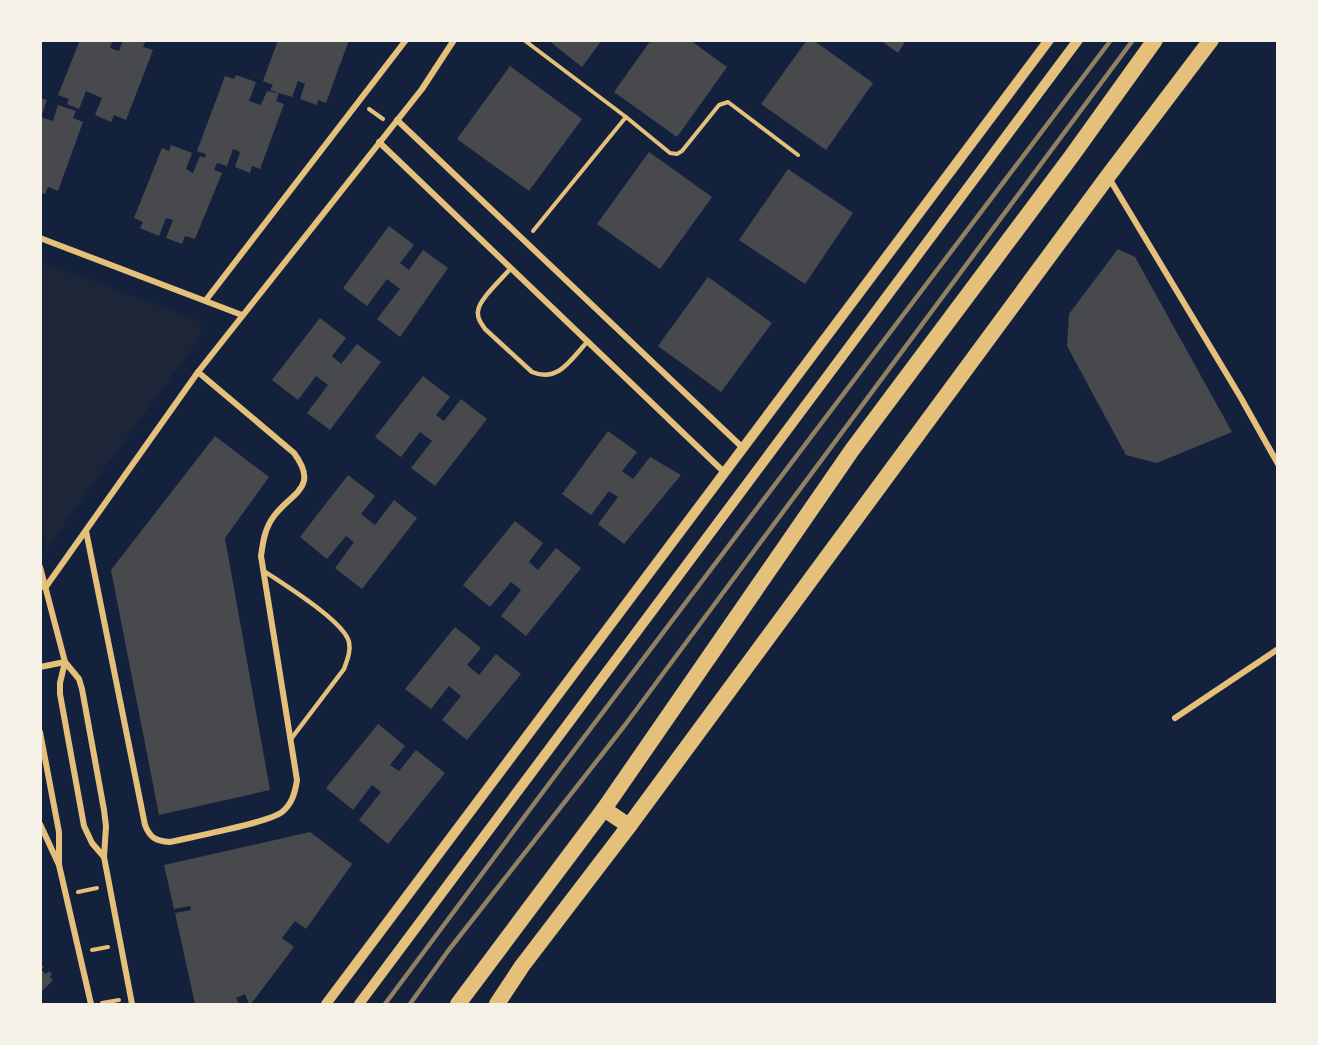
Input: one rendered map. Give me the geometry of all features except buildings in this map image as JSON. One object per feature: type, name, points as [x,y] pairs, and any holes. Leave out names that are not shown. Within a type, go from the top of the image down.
[{"type":"highway","points":[[458,1005],[604,809],[852,450],[1071,157],[1155,40]]},
{"type":"highway","points":[[497,1005],[522,966],[629,826],[1108,176],[1211,40]]},
{"type":"highway","points":[[604,809],[629,826]]},
{"type":"street","points":[[206,300],[406,40]]},
{"type":"street","points":[[45,588],[198,372],[422,89],[454,40]]},
{"type":"street","points":[[326,1005],[1049,40]]},
{"type":"street","points":[[359,1005],[1078,40]]},
{"type":"street","points":[[395,123],[525,241],[744,448]]},
{"type":"street","points":[[379,142],[725,472]]},
{"type":"street","points":[[1108,176],[1278,464]]},
{"type":"street","points":[[40,238],[242,315]]},
{"type":"street","points":[[86,531],[145,825],[149,835],[158,842],[170,842],[263,820],[281,813],[293,799],[297,780],[261,556],[264,534],[275,514],[300,490],[304,477],[302,464],[294,453],[198,372]]},
{"type":"street","points":[[40,567],[65,662],[79,679],[82,689],[105,810],[104,857],[132,1001]]},
{"type":"street","points":[[1175,718],[1278,649]]},
{"type":"street","points":[[40,668],[65,662]]},
{"type":"street","points":[[65,662],[60,694],[84,826],[92,843],[104,857]]},
{"type":"street","points":[[40,732],[59,832],[59,865],[78,952],[93,1005]]},
{"type":"street","points":[[40,824],[59,865]]},
{"type":"lane","points":[[511,268],[477,310],[479,321],[485,329],[532,372],[541,375],[559,372],[588,341]]},
{"type":"lane","points":[[262,569],[343,629],[349,642],[349,656],[344,669],[291,740]]},
{"type":"path","points":[[524,40],[670,153],[677,154],[682,151],[719,105],[728,102],[798,155]]},
{"type":"path","points":[[359,102],[395,123]]},
{"type":"path","points":[[525,241],[626,117]]},
{"type":"path","points":[[65,894],[110,886]]},
{"type":"path","points":[[78,952],[121,945]]},
{"type":"path","points":[[93,1005],[132,1001]]},
{"type":"shaded area","points":[[41,262],[198,320],[202,330],[196,343],[46,552],[40,500]]},
{"type":"railway","points":[[385,1004],[1111,40]]},
{"type":"railway","points":[[410,1004],[448,951],[625,725],[1133,40]]}]
